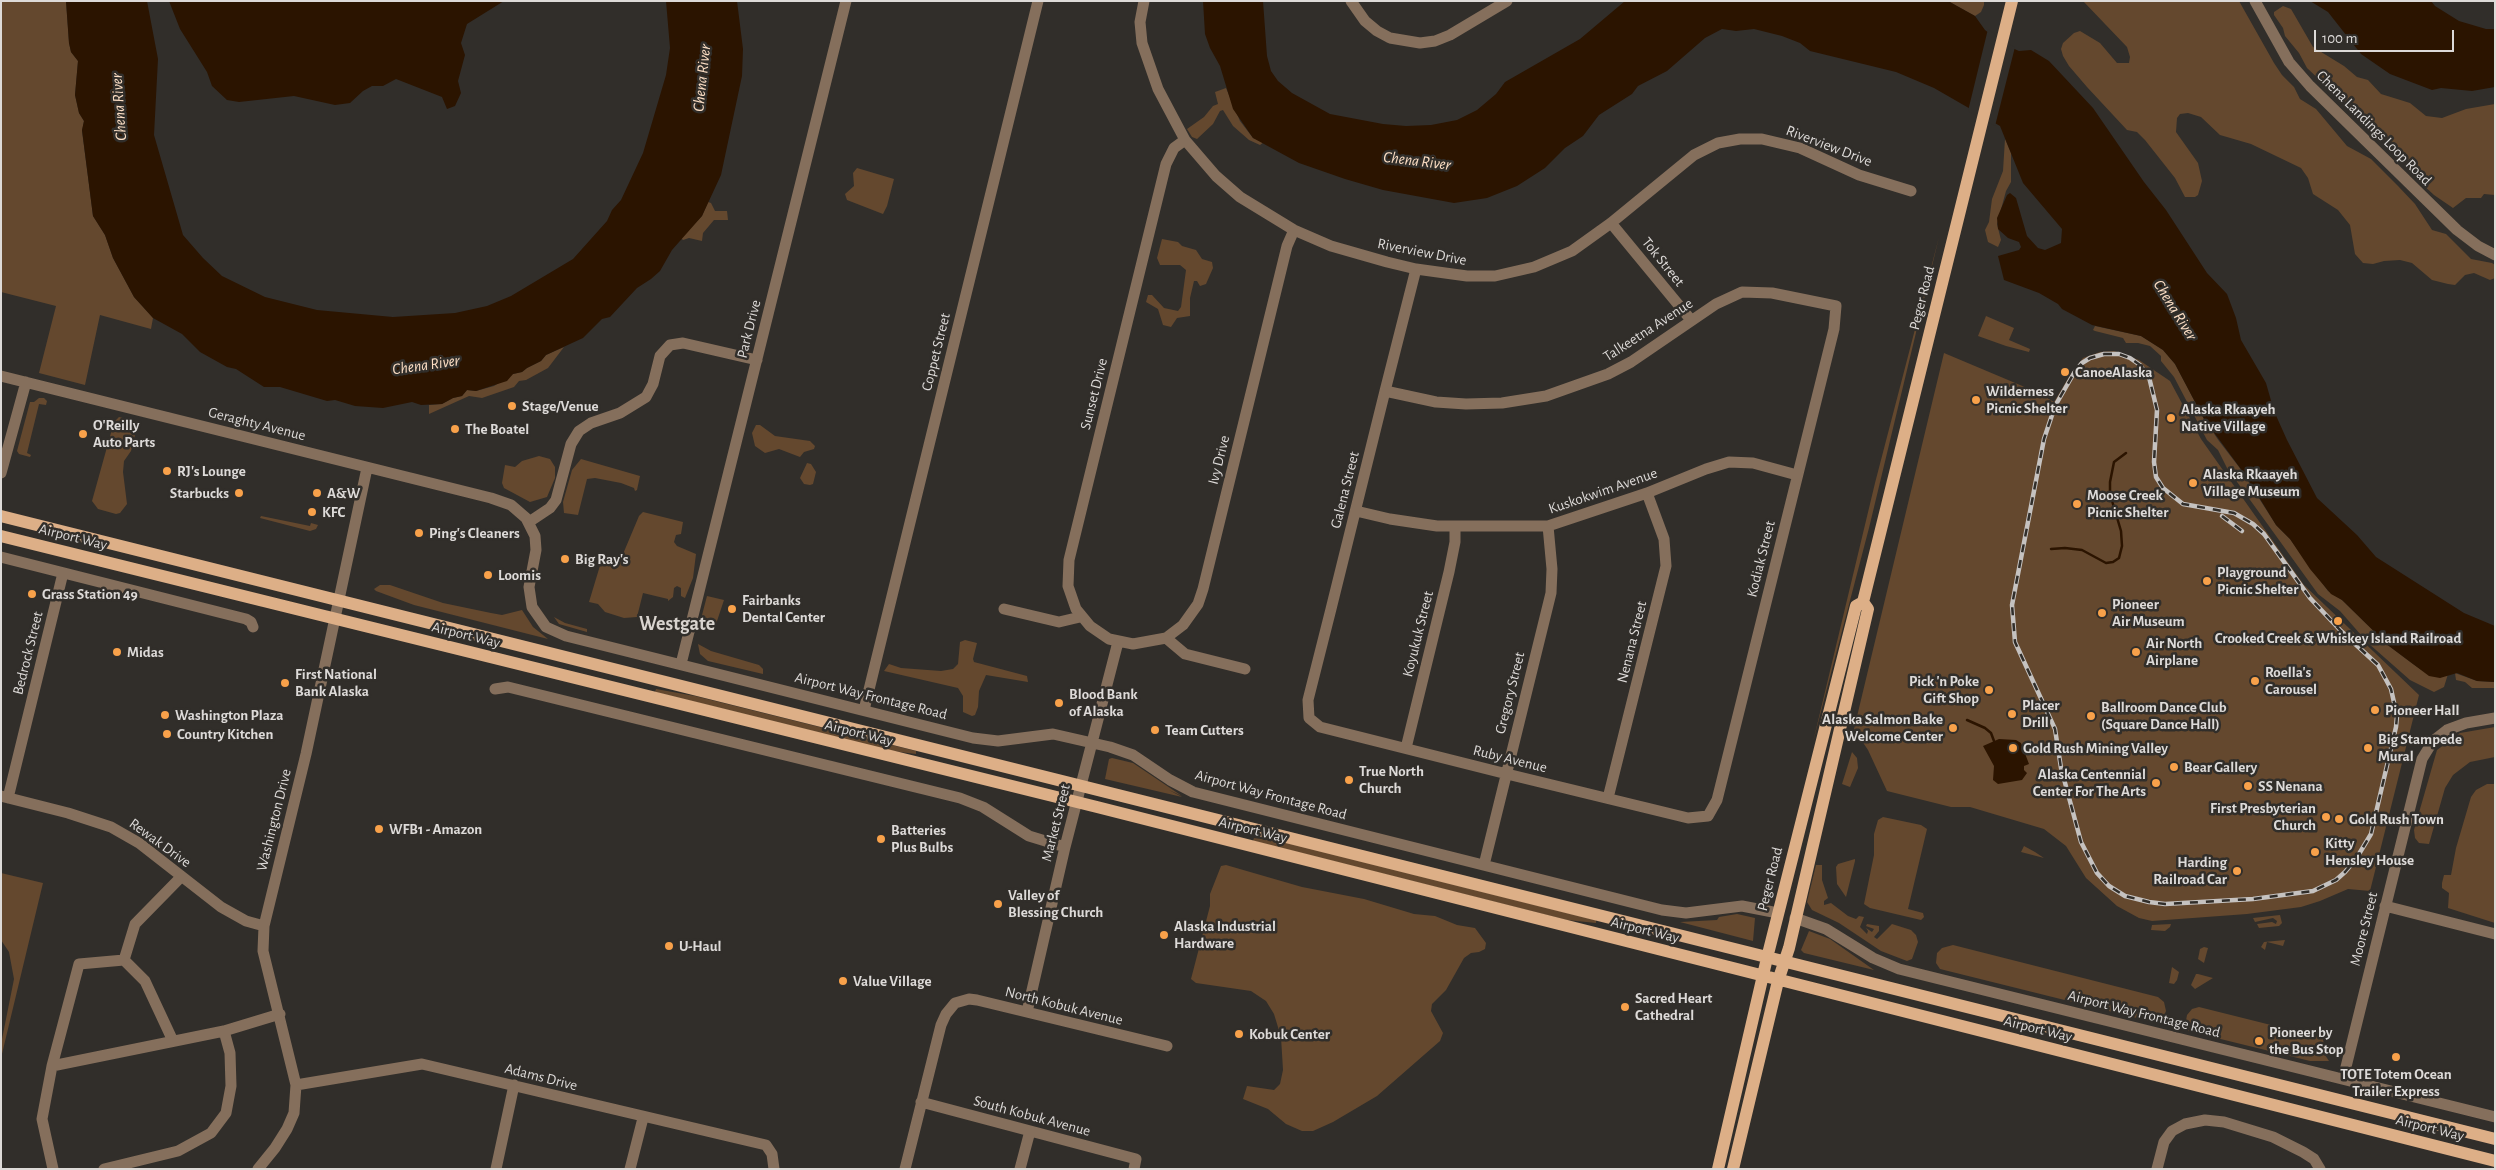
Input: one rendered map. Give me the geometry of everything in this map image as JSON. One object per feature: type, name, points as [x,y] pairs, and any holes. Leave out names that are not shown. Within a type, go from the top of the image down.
[{"type":"main road","name":"Peger Road","points":[[1733,1169],[1868,609],[1864,602],[2012,1]]},
{"type":"main road","name":"Airport Way","points":[[1,516],[2495,1139]]},
{"type":"main road","name":"Airport Way","points":[[1,536],[1076,802],[2495,1161]]},
{"type":"main road","name":"Peger Road","points":[[1718,1169],[1762,977],[1856,606],[1864,602]]},
{"type":"street","name":"Park Drive","points":[[681,664],[846,1]]},
{"type":"street","name":"Coppet Street","points":[[864,710],[1038,1]]},
{"type":"street","name":"Riverview Drive","points":[[1144,1],[1140,22],[1143,50],[1158,89],[1185,140],[1216,176],[1240,197],[1294,230],[1331,246],[1416,269],[1467,276],[1495,276],[1551,261],[1572,251],[1611,223],[1694,155],[1718,143],[1740,139],[1762,139],[1800,148],[1858,175],[1911,191]]},
{"type":"street","points":[[1351,1],[1365,22],[1377,31],[1390,38],[1420,43],[1435,41],[1450,35],[1507,1]]},
{"type":"street","name":"Chena Landings Loop Road","points":[[2255,1],[2279,46],[2310,86],[2457,230],[2478,246],[2495,255]]},
{"type":"street","name":"Sunset Drive","points":[[1118,642],[1100,634],[1080,617],[1069,593],[1069,560],[1166,164],[1174,148],[1185,140]]},
{"type":"street","name":"Tok Street","points":[[1611,223],[1691,320]]},
{"type":"street","name":"Ivy Drive","points":[[1118,642],[1140,644],[1166,638],[1183,625],[1201,597],[1287,246],[1294,230]]},
{"type":"street","name":"Galena Street","points":[[1309,718],[1308,700],[1416,269]]},
{"type":"street","name":"Talkeetna Avenue","points":[[1385,391],[1436,402],[1466,404],[1502,403],[1549,396],[1608,374],[1631,362],[1724,299],[1749,291],[1776,293],[1836,306]]},
{"type":"street","name":"Kodiak Street","points":[[1708,816],[1717,800],[1834,329],[1836,306]]},
{"type":"street","points":[[529,522],[550,508],[558,496],[574,438],[584,426],[620,413],[646,397],[653,384],[660,356],[670,345],[683,343],[756,360]]},
{"type":"street","name":"Geraghty Avenue","points":[[1,376],[505,503],[517,509],[529,522]]},
{"type":"street","points":[[1,473],[26,382]]},
{"type":"street","name":"Kuskokwim Avenue","points":[[1356,511],[1390,519],[1455,527],[1548,526],[1647,493],[1706,468],[1729,462],[1753,463],[1797,475]]},
{"type":"street","name":"Washington Drive","points":[[258,1169],[276,1148],[287,1129],[294,1113],[296,1085],[263,951],[264,926],[306,754],[367,468]]},
{"type":"street","name":"Nenana Street","points":[[1608,798],[1666,566],[1664,539],[1647,493]]},
{"type":"street","name":"Airport Way Frontage Road","points":[[529,522],[536,544],[528,593],[537,618],[550,629],[566,636],[990,740],[1026,738],[1044,734],[1092,743],[1133,755],[1170,780],[1193,792],[1672,912],[1686,913],[1742,906],[1778,913]]},
{"type":"street","name":"Gregory Street","points":[[1484,864],[1551,593],[1552,569],[1548,526]]},
{"type":"street","name":"Koyukuk Street","points":[[1406,748],[1449,572],[1455,542],[1455,527]]},
{"type":"street","points":[[1,557],[246,619],[251,622],[253,627]]},
{"type":"street","name":"Bedrock Street","points":[[5,797],[63,573]]},
{"type":"street","points":[[1004,609],[1059,622],[1080,617]]},
{"type":"street","points":[[1166,638],[1185,654],[1245,669]]},
{"type":"street","name":"Market Street","points":[[1027,1012],[1076,802],[1118,642]]},
{"type":"street","points":[[495,689],[508,687],[960,798],[983,806],[1029,836],[1066,847]]},
{"type":"street","name":"Ruby Avenue","points":[[1309,718],[1320,727],[1506,774],[1688,818],[1708,816]]},
{"type":"street","name":"Moore Street","points":[[2343,1079],[2422,759],[2429,746],[2441,734],[2466,722],[2495,718]]},
{"type":"street","name":"Rewak Drive","points":[[5,797],[68,813],[111,827],[139,843],[181,877],[235,916],[264,926]]},
{"type":"street","points":[[124,960],[135,924],[181,877]]},
{"type":"street","points":[[2385,906],[2495,934]]},
{"type":"street","name":"Airport Way Frontage Road","points":[[1795,918],[1826,929],[1867,955],[1899,969],[2495,1117]]},
{"type":"street","points":[[124,960],[145,981],[173,1041]]},
{"type":"street","points":[[53,1169],[42,1119],[52,1066],[79,964],[124,960]]},
{"type":"street","name":"North Kobuk Avenue","points":[[921,1102],[941,1025],[946,1014],[955,1003],[969,999],[1166,1046]]},
{"type":"street","points":[[52,1066],[224,1031],[280,1014]]},
{"type":"street","points":[[104,1169],[178,1151],[211,1133],[226,1113],[231,1086],[230,1053],[224,1031]]},
{"type":"street","name":"Adams Drive","points":[[296,1085],[422,1064],[766,1146],[772,1154],[774,1169]]},
{"type":"street","points":[[496,1169],[514,1085]]},
{"type":"street","points":[[905,1169],[921,1102]]},
{"type":"street","name":"South Kobuk Avenue","points":[[921,1102],[1030,1131],[1135,1164]]},
{"type":"street","points":[[630,1169],[643,1118]]},
{"type":"street","points":[[2157,1169],[2164,1142],[2172,1131],[2184,1124],[2206,1120],[2224,1122],[2272,1137],[2314,1159],[2320,1169]]},
{"type":"street","points":[[1020,1169],[1030,1131]]},
{"type":"shaded area","points":[[1,1],[66,1],[69,43],[71,52],[78,61],[75,95],[79,113],[84,121],[82,131],[93,216],[105,235],[113,258],[134,297],[153,318],[151,329],[100,315],[85,385],[39,373],[56,306],[1,292]]},
{"type":"shaded area","points":[[1948,1],[1984,1],[1984,5],[1981,12],[1975,16]]},
{"type":"shaded area","points":[[2083,1],[2239,1],[2274,63],[2282,75],[2294,87],[2300,99],[2316,109],[2347,146],[2371,159],[2415,204],[2432,230],[2446,234],[2471,259],[2495,265],[2495,278],[2490,280],[2474,273],[2465,275],[2455,285],[2432,280],[2412,263],[2400,260],[2373,264],[2363,263],[2355,254],[2350,225],[2338,210],[2313,194],[2308,178],[2301,168],[2251,144],[2220,135],[2201,117],[2188,113],[2180,114],[2177,118],[2176,132],[2198,163],[2202,181],[2198,195],[2195,197],[2185,197],[2175,178],[2145,140],[2137,132],[2127,130],[2087,87],[2063,56],[2061,49],[2063,43],[2074,33],[2080,31],[2100,43],[2117,63],[2129,63],[2130,57],[2127,47]]},
{"type":"shaded area","points":[[2283,6],[2291,9],[2313,47],[2344,66],[2357,77],[2368,80],[2381,94],[2410,103],[2426,116],[2442,118],[2466,109],[2495,104],[2495,195],[2484,194],[2481,198],[2466,198],[2453,208],[2434,195],[2408,171],[2405,161],[2388,150],[2382,137],[2362,123],[2355,113],[2307,68],[2299,53],[2285,36],[2283,28],[2274,15],[2274,12]]},
{"type":"shaded area","points":[[1226,88],[1240,121],[1253,138],[1264,142],[1260,145],[1249,140],[1233,126],[1223,110],[1220,111],[1213,124],[1197,139],[1192,137],[1187,129],[1204,117],[1213,106],[1218,104],[1215,92]]},
{"type":"shaded area","points":[[2005,139],[2011,153],[2011,182],[2006,191],[1997,224],[2001,240],[1998,247],[1988,242],[1985,230],[1989,222],[1992,199],[2003,171]]},
{"type":"shaded area","points":[[857,168],[894,179],[883,214],[847,200],[845,194],[854,186],[853,173]]},
{"type":"shaded area","points":[[708,202],[711,203],[715,211],[727,211],[728,220],[714,220],[703,233],[702,241],[689,238],[683,240],[681,238],[702,216]]},
{"type":"shaded area","points":[[1939,237],[1869,528],[1813,742],[1875,483]]},
{"type":"shaded area","points":[[1162,239],[1178,242],[1182,246],[1196,250],[1202,259],[1212,262],[1213,268],[1206,284],[1200,286],[1197,281],[1194,281],[1190,298],[1190,316],[1177,318],[1171,327],[1163,325],[1158,309],[1146,302],[1148,295],[1152,295],[1164,308],[1178,311],[1181,307],[1186,270],[1180,265],[1160,265],[1157,258]]},
{"type":"shaded area","points":[[1986,316],[2014,328],[2009,340],[2030,349],[2029,352],[1978,336]]},
{"type":"shaded area","points":[[2095,326],[2141,336],[2163,350],[2175,364],[2204,419],[2239,467],[2276,525],[2290,539],[2328,591],[2342,600],[2389,646],[2413,664],[2422,670],[2443,676],[2448,674],[2444,687],[2434,692],[2410,680],[2368,643],[2340,611],[2318,594],[2227,468],[2218,450],[2207,440],[2174,377],[2161,361],[2161,356],[2150,346],[2126,343],[2123,338],[2095,331],[2093,330]]},
{"type":"shaded area","points":[[564,347],[548,368],[526,380],[519,381],[514,387],[482,398],[469,396],[429,414],[429,405],[442,404],[462,396],[467,390],[476,391],[494,386],[513,374],[522,372],[541,361],[546,355]]},
{"type":"shaded area","points":[[2114,351],[2139,360],[2170,381],[2201,439],[2304,585],[2419,695],[2370,891],[2348,889],[2301,907],[2247,914],[2152,921],[2139,918],[2117,906],[2086,878],[2066,846],[2044,829],[1970,807],[1951,807],[1887,791],[1868,750],[1854,729],[1944,353],[2039,393],[2054,402],[2083,358],[2100,352]]},
{"type":"shaded area","points":[[39,398],[44,398],[47,401],[46,405],[39,404],[27,453],[31,455],[30,457],[19,454],[17,451],[30,402],[34,402]]},
{"type":"shaded area","points":[[119,417],[135,421],[137,427],[131,451],[124,461],[123,472],[127,504],[120,513],[116,514],[98,509],[92,501],[114,422]]},
{"type":"shaded area","points":[[756,425],[760,425],[775,436],[810,441],[815,446],[814,449],[804,452],[800,457],[779,449],[765,453],[755,446],[752,433]]},
{"type":"shaded area","points":[[539,456],[550,459],[555,467],[555,478],[547,497],[530,502],[504,488],[502,483],[505,465],[515,467],[522,461]]},
{"type":"shaded area","points":[[581,459],[640,476],[637,490],[635,491],[634,488],[621,483],[595,478],[587,479],[578,515],[564,513],[563,502],[572,470]]},
{"type":"shaded area","points":[[807,463],[811,464],[816,472],[813,484],[810,485],[804,484],[800,478]]},
{"type":"shaded area","points":[[643,512],[683,522],[681,534],[676,535],[674,542],[677,546],[696,554],[693,578],[685,598],[681,596],[681,588],[677,586],[674,588],[673,597],[668,601],[668,599],[643,593],[637,617],[624,618],[605,612],[598,604],[589,602],[602,559],[616,563],[617,556],[623,554],[639,516]]},
{"type":"shaded area","points":[[261,516],[310,526],[311,523],[318,525],[316,529],[310,531],[260,518]]},
{"type":"shaded area","points":[[380,585],[390,585],[443,603],[502,615],[522,610],[533,627],[548,639],[414,605],[374,589]]},
{"type":"shaded area","points":[[707,596],[724,600],[716,624],[701,619]]},
{"type":"shaded area","points":[[554,617],[565,623],[587,629],[587,632],[559,624]]},
{"type":"shaded area","points":[[965,640],[977,643],[974,662],[1027,676],[1028,682],[986,675],[979,691],[978,707],[975,715],[972,716],[963,712],[963,696],[958,688],[884,671],[889,664],[901,668],[941,671],[953,669],[958,664],[960,642]]},
{"type":"shaded area","points":[[698,644],[711,651],[759,665],[763,669],[763,674],[708,661],[700,654]]},
{"type":"shaded area","points":[[2455,673],[2477,681],[2495,682],[2495,688],[2472,688],[2465,682],[2456,680]]},
{"type":"shaded area","points":[[656,689],[695,696],[916,751],[916,754],[892,751],[655,692]]},
{"type":"shaded area","points":[[2495,727],[2495,757],[2470,762],[2453,775],[2445,788],[2429,844],[2419,843],[2415,838],[2414,830],[2437,750],[2460,733]]},
{"type":"shaded area","points":[[1852,752],[1857,758],[1858,768],[1850,787],[1842,784]]},
{"type":"shaded area","points":[[1109,759],[1133,763],[1182,796],[1169,790],[1182,797],[1105,779]]},
{"type":"shaded area","points":[[2487,784],[2495,784],[2495,923],[2448,908],[2449,893],[2442,888],[2444,875],[2451,875],[2456,848],[2471,797],[2476,790]]},
{"type":"shaded area","points":[[1883,817],[1921,825],[1927,829],[1908,909],[1923,913],[1924,917],[1921,920],[1870,908],[1864,904],[1874,855],[1874,834],[1878,820]]},
{"type":"shaded area","points":[[1254,838],[1288,843],[1596,920],[1596,923],[1567,920],[1253,841]]},
{"type":"shaded area","points":[[2024,846],[2035,852],[2044,858],[2021,852]]},
{"type":"shaded area","points":[[1855,859],[1846,897],[1837,884],[1836,867],[1838,864]]},
{"type":"shaded area","points":[[1226,865],[1302,887],[1364,899],[1414,914],[1435,916],[1457,925],[1475,928],[1486,943],[1485,949],[1471,953],[1464,958],[1446,990],[1432,1004],[1431,1011],[1443,1033],[1440,1041],[1377,1096],[1333,1122],[1313,1131],[1302,1131],[1286,1124],[1268,1109],[1243,1099],[1247,1086],[1274,1090],[1280,1084],[1283,1070],[1281,1037],[1274,1014],[1266,1001],[1251,991],[1196,983],[1191,979],[1210,906],[1210,894],[1221,866]]},
{"type":"shaded area","points":[[1816,865],[1822,865],[1822,880],[1828,898],[1824,901],[1824,905],[1831,903],[1848,916],[1856,919],[1859,916],[1864,917],[1860,927],[1867,934],[1866,928],[1872,932],[1874,929],[1866,926],[1867,924],[1879,926],[1879,931],[1874,937],[1877,939],[1892,924],[1911,930],[1916,935],[1918,942],[1912,959],[1907,961],[1881,951],[1839,923],[1812,910],[1807,902]]},
{"type":"shaded area","points":[[1,873],[43,883],[1,1058],[1,1044],[14,979],[9,952],[1,940]]},
{"type":"shaded area","points":[[1737,914],[1755,918],[1753,941],[1680,922],[1717,920],[1719,917]]},
{"type":"shaded area","points":[[2280,915],[2282,923],[2279,926],[2259,928],[2257,924],[2272,922],[2276,924],[2277,921],[2273,918],[2255,922],[2253,918]]},
{"type":"shaded area","points":[[2171,924],[2165,931],[2151,930],[2152,925]]},
{"type":"shaded area","points":[[1809,931],[1830,939],[1874,970],[1804,953],[1801,950]]},
{"type":"shaded area","points":[[2285,940],[2283,946],[2267,942],[2265,950],[2261,947],[2264,942]]},
{"type":"shaded area","points":[[1953,945],[2158,997],[2164,1002],[2166,1011],[2162,1020],[2157,1023],[1940,969],[1936,963],[1937,953],[1942,948]]},
{"type":"shaded area","points":[[2208,948],[2204,963],[2198,959],[2200,949]]},
{"type":"shaded area","points":[[2172,967],[2179,972],[2174,984],[2169,983]]},
{"type":"shaded area","points":[[2196,974],[2213,978],[2195,989],[2191,985]]},
{"type":"shaded area","points":[[2199,1007],[2323,1038],[2325,1055],[2329,1061],[2310,1061],[2188,1031],[2185,1026],[2187,1015],[2192,1009]]},
{"type":"water","name":"Chena River","points":[[66,1],[147,1],[158,59],[154,135],[183,235],[222,276],[265,297],[317,310],[393,317],[455,313],[487,306],[511,296],[573,259],[607,221],[612,210],[621,200],[643,153],[666,75],[670,48],[666,1],[737,1],[743,49],[742,76],[721,175],[702,216],[672,250],[660,271],[637,288],[610,317],[602,319],[583,338],[546,355],[541,361],[522,372],[513,374],[507,381],[476,391],[467,390],[462,396],[442,404],[421,405],[412,402],[383,408],[355,406],[335,400],[327,401],[280,387],[264,387],[236,369],[227,367],[200,352],[182,334],[153,318],[134,297],[113,258],[105,235],[93,216],[82,130],[84,121],[79,113],[75,95],[78,61],[71,52],[69,43]]},
{"type":"water","points":[[169,1],[504,1],[467,24],[461,43],[465,55],[458,81],[461,93],[455,106],[447,109],[442,97],[396,79],[383,86],[372,86],[363,91],[350,103],[335,105],[294,96],[239,102],[227,100],[212,86],[207,72],[180,29]]},
{"type":"water","name":"Chena River","points":[[1203,1],[1263,1],[1267,56],[1271,71],[1278,81],[1292,93],[1330,114],[1383,124],[1406,126],[1431,125],[1457,120],[1477,110],[1496,94],[1505,82],[1580,39],[1625,1],[1948,1],[1975,16],[1985,30],[2003,44],[2019,51],[2031,50],[2049,61],[2093,108],[2144,182],[2166,210],[2207,273],[2227,294],[2236,318],[2241,340],[2266,383],[2274,411],[2317,498],[2357,535],[2376,557],[2464,613],[2495,626],[2495,682],[2477,681],[2457,673],[2440,678],[2429,676],[2389,646],[2342,600],[2331,594],[2310,569],[2290,539],[2276,525],[2246,476],[2204,419],[2175,364],[2163,350],[2141,336],[2092,325],[2062,309],[2058,304],[2039,293],[2004,280],[1998,256],[2019,250],[2021,247],[2019,242],[2008,238],[1998,229],[1997,218],[2007,195],[2010,193],[2016,198],[2027,236],[2038,248],[2045,250],[2061,243],[2062,229],[2023,183],[2000,126],[1934,88],[1896,72],[1810,51],[1800,43],[1782,36],[1754,29],[1736,31],[1722,29],[1705,38],[1667,71],[1638,86],[1632,94],[1599,115],[1583,136],[1565,148],[1545,168],[1517,186],[1487,198],[1454,203],[1383,190],[1345,179],[1299,163],[1253,138],[1233,109],[1220,66],[1210,48],[1205,34]]},
{"type":"water","points":[[2310,1],[2431,1],[2435,6],[2459,21],[2486,29],[2495,29],[2495,87],[2472,91],[2441,88],[2432,90],[2390,74],[2361,54],[2328,12]]},
{"type":"water","points":[[1999,739],[2016,740],[2021,743],[2029,764],[2024,766],[2024,770],[2027,773],[2022,780],[1998,784],[1993,780],[1994,766],[1983,746]]},
{"type":"pier","points":[[1988,29],[2004,42],[2015,47],[1995,126],[1968,111]]},
{"type":"waterway","points":[[2051,549],[2082,550],[2106,563],[2113,562],[2119,558],[2122,546],[2121,531],[2110,494],[2110,482],[2114,462],[2126,453]]},
{"type":"waterway","points":[[1967,720],[1985,728],[1991,733],[1994,741]]},
{"type":"railway","points":[[2104,354],[2119,354],[2130,358],[2140,365],[2149,377],[2157,410],[2154,462],[2156,477],[2163,488],[2183,504],[2234,513],[2253,524],[2264,534],[2310,598],[2341,631],[2378,665],[2391,689],[2397,716],[2396,727],[2371,834],[2356,859],[2345,872],[2336,880],[2313,891],[2253,899],[2165,904],[2149,902],[2125,896],[2109,886],[2097,873],[2081,842],[2061,768],[2055,729],[2015,642],[2012,605],[2044,439],[2055,406],[2082,363],[2090,358],[2104,354]]},
{"type":"railway","points":[[2222,516],[2242,531]]},
{"type":"place","name":"CanoeAlaska","points":[[2065,372]]},
{"type":"place","name":"Wilderness Picnic Shelter","points":[[1976,400]]},
{"type":"place","name":"Stage/Venue","points":[[512,406]]},
{"type":"place","name":"Alaska Rkaayeh Native Village","points":[[2171,418]]},
{"type":"place","name":"The Boatel","points":[[455,429]]},
{"type":"place","name":"O'Reilly Auto Parts","points":[[83,434]]},
{"type":"place","name":"RJ's Lounge","points":[[167,471]]},
{"type":"place","name":"Alaska Rkaayeh Village Museum","points":[[2193,483]]},
{"type":"place","name":"Starbucks","points":[[239,493]]},
{"type":"place","name":"A&W","points":[[317,493]]},
{"type":"place","name":"Moose Creek Picnic Shelter","points":[[2077,504]]},
{"type":"place","name":"KFC","points":[[312,512]]},
{"type":"place","name":"Ping's Cleaners","points":[[419,533]]},
{"type":"place","name":"Big Ray's","points":[[565,559]]},
{"type":"place","name":"Loomis","points":[[488,575]]},
{"type":"place","name":"Playground Picnic Shelter","points":[[2207,581]]},
{"type":"place","name":"Grass Station 49","points":[[32,594]]},
{"type":"place","name":"Fairbanks Dental Center","points":[[732,609]]},
{"type":"place","name":"Pioneer Air Museum","points":[[2102,613]]},
{"type":"place","name":"Crooked Creek & Whiskey Island Railroad","points":[[2338,621]]},
{"type":"place","name":"Midas","points":[[117,652]]},
{"type":"place","name":"Air North Airplane","points":[[2136,652]]},
{"type":"place","name":"Roella's Carousel","points":[[2255,681]]},
{"type":"place","name":"First National Bank Alaska","points":[[285,683]]},
{"type":"place","name":"Pick 'n Poke Gift Shop","points":[[1989,690]]},
{"type":"place","name":"Blood Bank of Alaska","points":[[1059,703]]},
{"type":"place","name":"Pioneer Hall","points":[[2375,710]]},
{"type":"place","name":"Placer Drill","points":[[2012,714]]},
{"type":"place","name":"Washington Plaza","points":[[165,715]]},
{"type":"place","name":"Ballroom Dance Club (Square Dance Hall)","points":[[2091,716]]},
{"type":"place","name":"Alaska Salmon Bake Welcome Center","points":[[1953,728]]},
{"type":"place","name":"Team Cutters","points":[[1155,730]]},
{"type":"place","name":"Country Kitchen","points":[[167,734]]},
{"type":"place","name":"Gold Rush Mining Valley","points":[[2013,748]]},
{"type":"place","name":"Big Stampede Mural","points":[[2368,748]]},
{"type":"place","name":"Bear Gallery","points":[[2174,767]]},
{"type":"place","name":"True North Church","points":[[1349,780]]},
{"type":"place","name":"Alaska Centennial Center For The Arts","points":[[2156,783]]},
{"type":"place","name":"SS Nenana","points":[[2248,786]]},
{"type":"place","name":"First Presbyterian Church","points":[[2326,817]]},
{"type":"place","name":"Gold Rush Town","points":[[2339,819]]},
{"type":"place","name":"WFB1 - Amazon","points":[[379,829]]},
{"type":"place","name":"Batteries Plus Bulbs","points":[[881,839]]},
{"type":"place","name":"Kitty Hensley House","points":[[2315,852]]},
{"type":"place","name":"Harding Railroad Car","points":[[2237,871]]},
{"type":"place","name":"Valley of Blessing Church","points":[[998,904]]},
{"type":"place","name":"Alaska Industrial Hardware","points":[[1164,935]]},
{"type":"place","name":"U-Haul","points":[[669,946]]},
{"type":"place","name":"Value Village","points":[[843,981]]},
{"type":"place","name":"Sacred Heart Cathedral","points":[[1625,1007]]},
{"type":"place","name":"Kobuk Center","points":[[1239,1034]]},
{"type":"place","name":"Pioneer by the Bus Stop","points":[[2259,1041]]},
{"type":"place","name":"TOTE Totem Ocean Trailer Express","points":[[2396,1057]]},
{"type":"district","name":"Westgate","points":[[677,624]]}]
